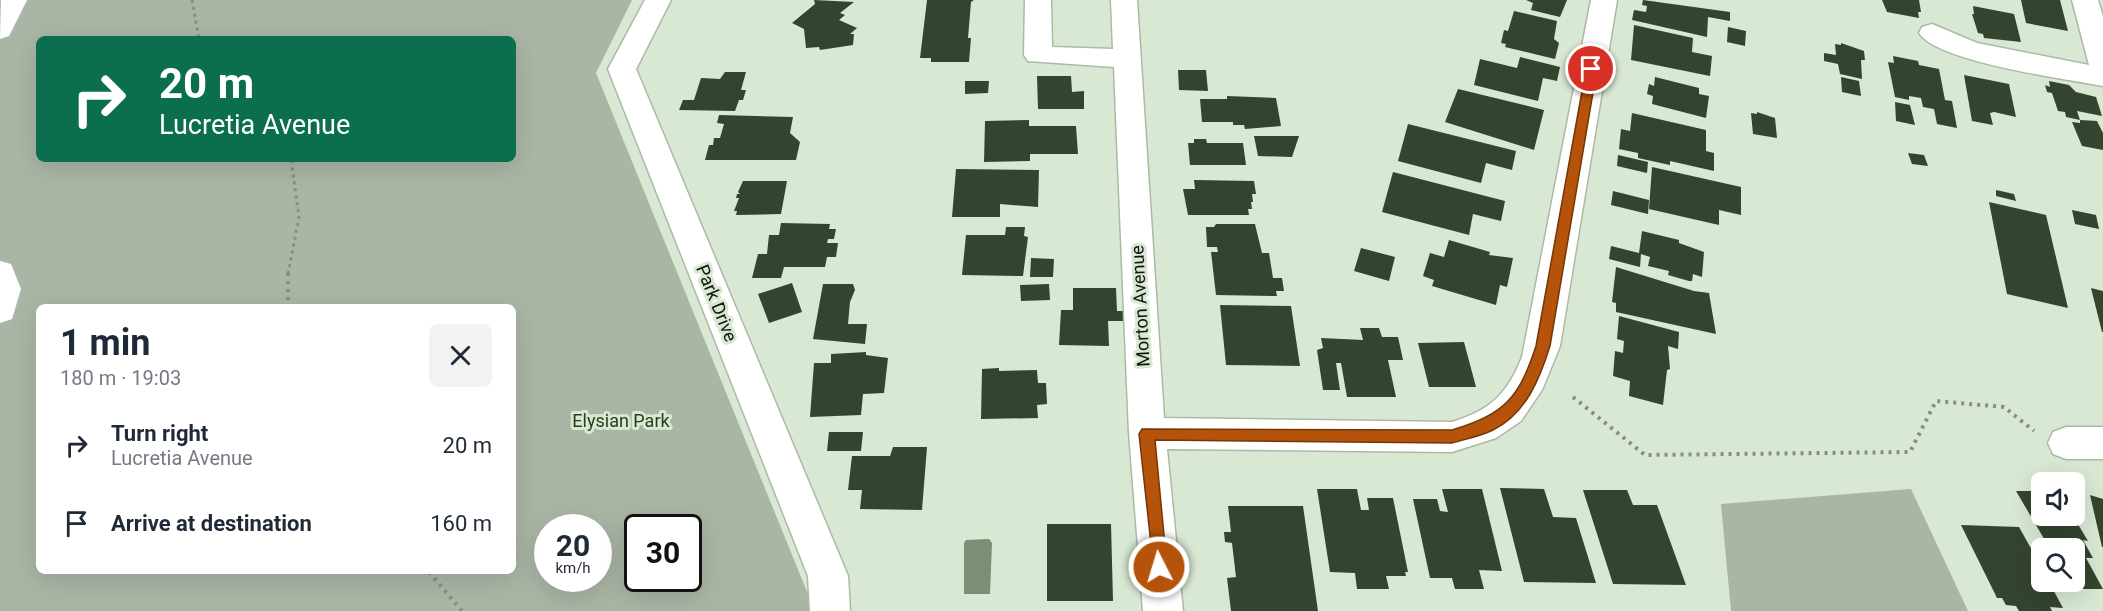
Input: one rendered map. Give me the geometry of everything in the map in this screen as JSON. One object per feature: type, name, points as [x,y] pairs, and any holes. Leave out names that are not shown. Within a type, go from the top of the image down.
[{"type":"street","points":[[0,30],[14,0]]},
{"type":"street","name":"Park Drive","points":[[658,0],[622,69],[828,576],[830,611]]},
{"type":"street","points":[[1038,0],[1038,55],[1127,59]]},
{"type":"street","name":"Morton Avenue","points":[[1124,0],[1147,434],[1163,611]]},
{"type":"street","points":[[1147,434],[1452,437],[1490,425],[1515,405],[1533,377],[1543,346],[1604,0]]},
{"type":"street","points":[[2085,0],[2103,65]]},
{"type":"street","points":[[1932,33],[1970,51],[2103,76]]},
{"type":"street","points":[[0,273],[5,289],[0,310]]},
{"type":"street","points":[[2066,443],[2103,443]]},
{"type":"path","points":[[192,0],[198,36]]},
{"type":"path","points":[[288,304],[288,266],[299,217],[291,162]]},
{"type":"path","points":[[1574,397],[1645,455],[1910,452],[1936,402],[2004,407],[2032,430],[2066,443]]},
{"type":"path","points":[[431,574],[462,611]]},
{"type":"green space","name":"Elysian Park","points":[[0,0],[632,0],[596,73],[812,604],[809,611],[0,611]]},
{"type":"green space","points":[[1911,489],[1968,611],[1731,611],[1721,504]]},
{"type":"shaded area","points":[[989,539],[992,543],[990,594],[964,594],[964,543],[966,540]]},
{"type":"building","points":[[814,0],[854,2],[840,13],[845,15],[839,20],[857,28],[850,34],[854,34],[853,45],[820,50],[819,47],[806,48],[804,29],[792,23],[815,4]]},
{"type":"building","points":[[927,0],[974,0],[971,2],[968,38],[971,38],[969,62],[931,62],[931,58],[920,58]]},
{"type":"building","points":[[1526,0],[1567,0],[1560,17],[1531,10],[1533,3]]},
{"type":"building","points":[[1643,0],[1730,12],[1730,21],[1708,17],[1707,37],[1632,20],[1634,10],[1646,12],[1647,6],[1642,5]]},
{"type":"building","points":[[1882,0],[1919,0],[1921,12],[1918,12],[1919,18],[1887,12]]},
{"type":"building","points":[[2021,0],[2060,0],[2068,31],[2026,23]]},
{"type":"building","points":[[1973,6],[2014,14],[2021,42],[1984,38],[1983,34],[1978,33],[1972,14],[1974,14]]},
{"type":"building","points":[[1514,11],[1557,21],[1554,39],[1559,43],[1555,59],[1505,47],[1506,44],[1501,43],[1504,30],[1508,31]]},
{"type":"building","points":[[1634,25],[1693,38],[1692,52],[1712,56],[1710,76],[1631,60]]},
{"type":"building","points":[[1728,27],[1746,31],[1745,46],[1727,42]]},
{"type":"building","points":[[1841,43],[1864,51],[1865,60],[1861,60],[1862,79],[1840,74],[1838,64],[1824,61],[1824,53],[1836,55],[1835,44],[1841,45]]},
{"type":"building","points":[[1893,56],[1918,61],[1919,65],[1939,69],[1945,100],[1952,101],[1957,128],[1937,124],[1934,109],[1923,107],[1921,98],[1909,96],[1909,100],[1895,97],[1888,62],[1894,63]]},
{"type":"building","points":[[1520,57],[1560,67],[1557,81],[1543,78],[1538,101],[1474,85],[1480,59],[1517,68]]},
{"type":"building","points":[[1178,70],[1206,70],[1208,91],[1179,90]]},
{"type":"building","points":[[725,72],[746,72],[741,90],[746,90],[743,100],[739,100],[735,111],[679,110],[683,100],[694,100],[701,78],[720,79]]},
{"type":"building","points":[[1964,75],[2009,84],[2016,117],[1994,112],[1990,113],[1993,125],[1972,121]]},
{"type":"building","points":[[1037,76],[1071,76],[1072,92],[1084,91],[1084,109],[1038,109]]},
{"type":"building","points":[[1655,77],[1699,88],[1699,94],[1709,96],[1706,118],[1652,104],[1653,96],[1647,94],[1649,84],[1654,86]]},
{"type":"building","points":[[1841,77],[1859,81],[1861,96],[1842,92]]},
{"type":"building","points":[[965,81],[989,81],[988,93],[965,94]]},
{"type":"building","points":[[2049,81],[2069,85],[2076,92],[2096,97],[2102,116],[2077,111],[2080,120],[2066,117],[2065,112],[2058,111],[2052,93],[2047,92],[2045,85],[2050,87]]},
{"type":"building","points":[[1458,89],[1544,110],[1534,150],[1445,122]]},
{"type":"building","points":[[1227,96],[1276,98],[1281,126],[1245,129],[1244,125],[1233,125],[1233,122],[1202,122],[1200,99],[1227,99]]},
{"type":"building","points":[[1895,102],[1910,105],[1915,125],[1896,121]]},
{"type":"building","points":[[1757,112],[1775,118],[1777,138],[1753,134],[1751,113],[1757,114]]},
{"type":"building","points":[[1632,113],[1706,130],[1706,151],[1714,153],[1714,171],[1670,161],[1670,165],[1638,158],[1638,153],[1619,149],[1621,129],[1630,131]]},
{"type":"building","points":[[719,115],[793,117],[790,133],[800,142],[796,160],[705,160],[709,145],[713,145],[714,138],[720,138],[724,124],[717,123]]},
{"type":"building","points":[[1029,120],[1029,126],[1076,126],[1078,154],[1030,154],[1030,161],[984,162],[985,121]]},
{"type":"building","points":[[2080,120],[2097,121],[2103,133],[2103,150],[2082,146],[2072,122],[2080,123]]},
{"type":"building","points":[[1408,124],[1516,151],[1512,170],[1486,163],[1481,183],[1398,161]]},
{"type":"building","points":[[1254,136],[1299,136],[1292,157],[1258,156]]},
{"type":"building","points":[[1194,139],[1206,139],[1207,143],[1243,143],[1246,165],[1190,165],[1188,143],[1194,143]]},
{"type":"building","points":[[1908,153],[1924,155],[1928,166],[1912,164]]},
{"type":"building","points":[[1618,155],[1648,162],[1647,173],[1617,166]]},
{"type":"building","points":[[1652,167],[1741,187],[1741,215],[1719,210],[1719,225],[1649,209]]},
{"type":"building","points":[[956,169],[1039,170],[1038,207],[1000,204],[1000,217],[952,217]]},
{"type":"building","points":[[1393,172],[1505,201],[1501,221],[1473,214],[1469,235],[1382,212]]},
{"type":"building","points":[[1194,180],[1254,181],[1256,194],[1252,194],[1252,209],[1248,209],[1249,215],[1188,215],[1183,189],[1195,189]]},
{"type":"building","points":[[743,181],[787,181],[781,214],[736,215],[737,211],[734,211],[739,198],[736,198],[737,194],[740,194],[738,192]]},
{"type":"building","points":[[1996,190],[2014,194],[2016,201],[1996,196]]},
{"type":"building","points":[[1613,191],[1649,200],[1648,214],[1611,205]]},
{"type":"building","points":[[1989,202],[2046,215],[2068,308],[2007,294]]},
{"type":"building","points":[[2072,210],[2096,215],[2099,229],[2075,224]]},
{"type":"building","points":[[781,223],[830,224],[829,229],[836,229],[834,239],[828,239],[827,243],[838,243],[836,257],[827,257],[825,267],[784,267],[781,278],[752,278],[758,254],[767,254],[769,235],[779,235]]},
{"type":"building","points":[[1216,224],[1255,224],[1262,253],[1269,253],[1273,278],[1282,278],[1284,291],[1276,291],[1277,296],[1216,295],[1211,252],[1218,252],[1217,247],[1207,247],[1206,227],[1214,227]]},
{"type":"building","points":[[1006,227],[1025,227],[1024,236],[1028,237],[1023,276],[962,275],[966,235],[1005,235]]},
{"type":"building","points":[[1642,231],[1679,240],[1679,243],[1704,252],[1702,277],[1693,274],[1692,281],[1689,281],[1668,275],[1669,271],[1648,266],[1650,257],[1641,254],[1640,267],[1609,259],[1611,246],[1639,253]]},
{"type":"building","points":[[1449,240],[1490,252],[1489,255],[1513,258],[1507,287],[1500,285],[1496,305],[1432,286],[1434,280],[1423,276],[1430,253],[1444,257]]},
{"type":"building","points":[[1361,248],[1395,257],[1389,281],[1354,271]]},
{"type":"building","points":[[1031,258],[1054,259],[1053,277],[1030,277]]},
{"type":"building","points":[[1616,267],[1694,291],[1709,293],[1716,334],[1616,312],[1616,303],[1612,302]]},
{"type":"building","points":[[792,283],[802,312],[769,323],[758,294]]},
{"type":"building","points":[[823,284],[853,284],[855,290],[850,302],[848,324],[867,324],[865,344],[813,339]]},
{"type":"building","points":[[1049,284],[1050,300],[1021,301],[1020,285]]},
{"type":"building","points":[[1073,288],[1116,288],[1117,311],[1123,311],[1123,321],[1108,321],[1109,346],[1059,345],[1061,310],[1073,310]]},
{"type":"building","points":[[2091,288],[2103,291],[2103,332],[2102,332]]},
{"type":"building","points":[[1220,305],[1291,306],[1300,366],[1226,365]]},
{"type":"building","points":[[1619,316],[1679,332],[1678,349],[1668,346],[1670,369],[1667,370],[1663,405],[1629,396],[1630,381],[1613,376],[1615,351],[1623,353],[1624,341],[1617,339]]},
{"type":"building","points":[[1360,328],[1379,328],[1382,337],[1398,337],[1403,360],[1388,360],[1396,397],[1347,397],[1341,363],[1336,363],[1340,390],[1323,390],[1317,350],[1323,348],[1321,338],[1363,340]]},
{"type":"building","points":[[1464,342],[1476,387],[1429,387],[1418,343]]},
{"type":"building","points":[[866,352],[866,355],[888,358],[884,393],[863,394],[861,415],[810,417],[814,363],[831,363],[831,354]]},
{"type":"building","points":[[999,368],[999,371],[1037,370],[1038,383],[1046,383],[1047,404],[1037,405],[1038,418],[981,419],[982,369]]},
{"type":"building","points":[[829,432],[863,432],[861,451],[827,451]]},
{"type":"building","points":[[893,447],[927,447],[922,510],[860,509],[862,490],[848,490],[852,456],[890,456]]},
{"type":"building","points":[[1500,488],[1544,489],[1553,517],[1576,518],[1596,583],[1524,582]]},
{"type":"building","points":[[1317,489],[1357,489],[1361,510],[1369,510],[1367,498],[1393,498],[1408,572],[1405,572],[1406,576],[1386,576],[1389,589],[1357,589],[1355,573],[1330,572]]},
{"type":"building","points":[[1442,489],[1482,489],[1502,571],[1479,570],[1484,589],[1455,589],[1452,578],[1430,578],[1413,499],[1437,499],[1440,511],[1448,512]]},
{"type":"building","points":[[1583,490],[1627,490],[1633,505],[1657,505],[1686,585],[1613,584]]},
{"type":"building","points":[[2016,491],[2031,491],[2031,517]]},
{"type":"building","points":[[2090,495],[2103,499],[2103,547],[2102,547]]},
{"type":"building","points":[[1228,506],[1303,506],[1318,611],[1231,611],[1227,578],[1236,577],[1232,543],[1225,542],[1224,532],[1231,532]]},
{"type":"building","points":[[1047,524],[1111,524],[1113,601],[1047,601]]},
{"type":"building","points":[[1961,525],[2019,527],[2031,548],[2031,592],[2054,592],[2063,608],[2050,607],[2052,611],[2019,611],[2016,606],[2006,605],[2002,598],[1997,598]]},
{"type":"building","points":[[2037,526],[2079,526],[2088,541],[2085,538],[2044,538]]},
{"type":"building","points":[[2085,544],[2093,558],[2086,558],[2103,589],[2085,589]]},
{"type":"route","points":[[1159,567],[1147,434],[1452,437],[1490,425],[1515,405],[1533,377],[1543,346],[1591,69]]}]
